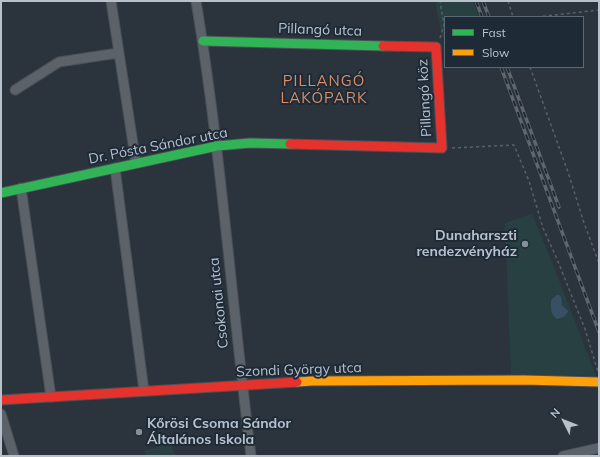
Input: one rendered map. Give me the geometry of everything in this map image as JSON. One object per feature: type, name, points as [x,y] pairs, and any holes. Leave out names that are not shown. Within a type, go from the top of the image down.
[{"type":"street","points":[[111,1],[136,163]]},
{"type":"street","name":"Csokonai utca","points":[[196,1],[217,146],[242,386],[251,456]]},
{"type":"street","name":"Pillangó utca","points":[[203,41],[436,47]]},
{"type":"street","name":"Pillangó köz","points":[[436,47],[442,148]]},
{"type":"street","points":[[15,90],[59,62],[118,53]]},
{"type":"street","name":"Dr. Pósta Sándor utca","points":[[1,193],[217,146],[250,144],[442,148]]},
{"type":"street","points":[[115,168],[144,391]]},
{"type":"street","points":[[21,188],[51,397]]},
{"type":"street","name":"Szondi György utca","points":[[1,400],[312,381],[524,380],[599,382]]},
{"type":"street","points":[[1,414],[14,456]]},
{"type":"street","points":[[563,456],[599,448]]},
{"type":"path","points":[[436,47],[444,25],[440,1]]},
{"type":"path","points":[[508,1],[513,16]]},
{"type":"path","points":[[546,16],[599,10]]},
{"type":"path","points":[[530,68],[599,263]]},
{"type":"path","points":[[442,148],[514,145],[529,181],[543,228],[585,329],[599,374]]},
{"type":"green space","points":[[435,1],[473,1],[479,16],[444,16],[444,38],[442,38]]},
{"type":"green space","points":[[532,214],[596,376],[511,374],[505,223]]},
{"type":"green space","points":[[171,443],[175,456],[146,456],[144,451]]},
{"type":"water","points":[[557,295],[561,297],[562,305],[568,312],[564,317],[557,319],[551,311],[551,300]]},
{"type":"railway","points":[[476,1],[482,16]]},
{"type":"railway","points":[[483,1],[489,16]]},
{"type":"railway","points":[[501,68],[599,332]]},
{"type":"railway","points":[[507,68],[559,207]]},
{"type":"traffic: fast","points":[[203,41],[383,46]]},
{"type":"traffic: fast","points":[[1,193],[217,146],[250,143],[290,144]]},
{"type":"traffic: slow","points":[[297,382],[524,380],[599,382]]},
{"type":"traffic: jam","points":[[290,144],[442,148],[436,47],[383,46]]},
{"type":"traffic: jam","points":[[1,400],[297,382]]},
{"type":"place","name":"Dunaharszti rendezvényház","points":[[525,244]]},
{"type":"place","name":"Kőrösi Csoma Sándor Általános Iskola","points":[[139,432]]},
{"type":"district","name":"PILLANGÓ LAKÓPARK","points":[[324,90]]}]
